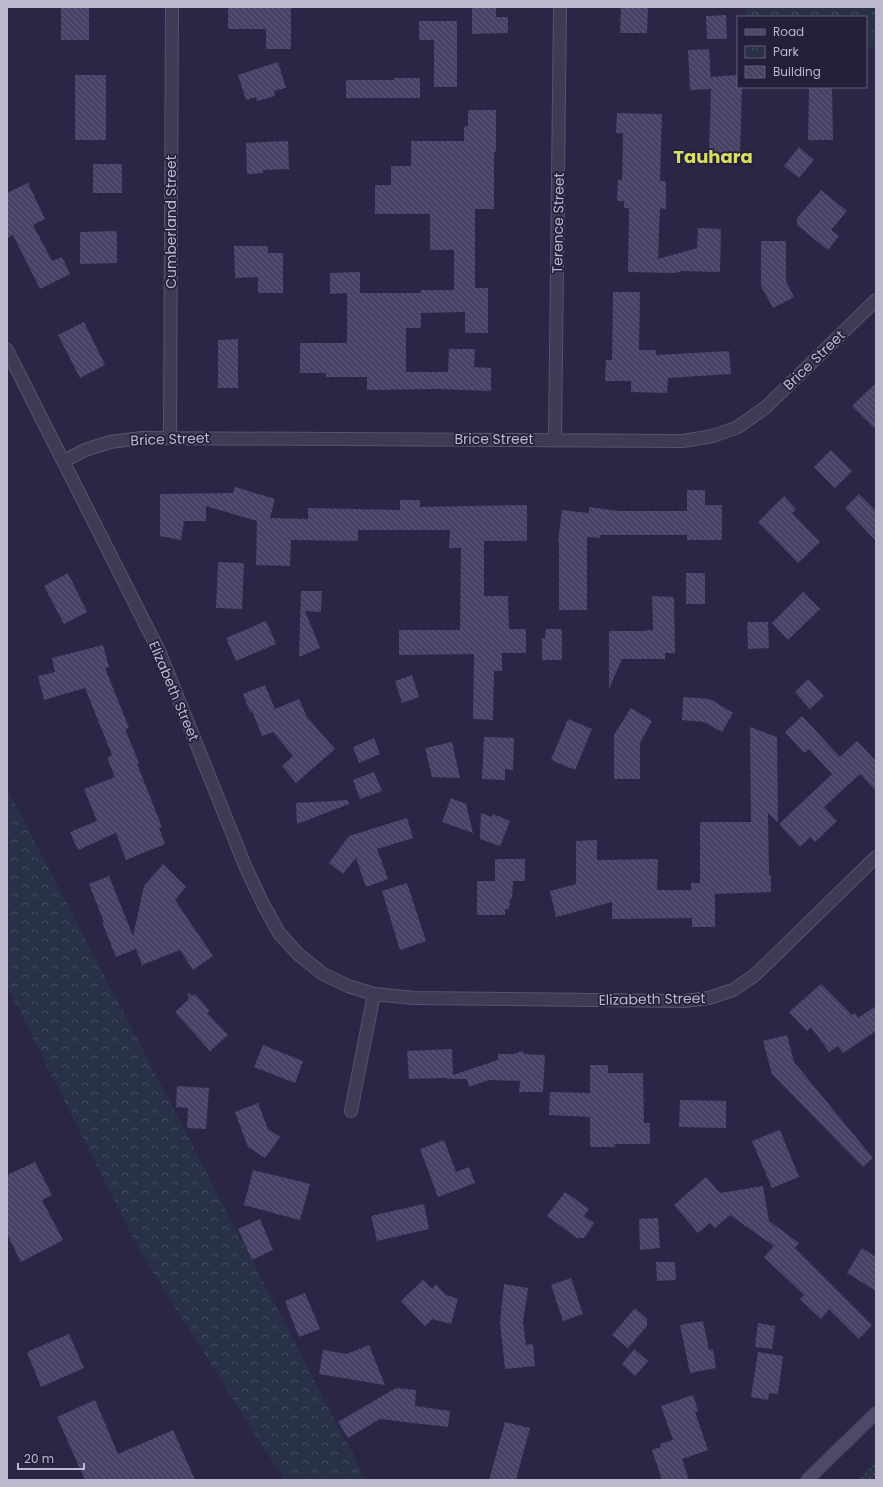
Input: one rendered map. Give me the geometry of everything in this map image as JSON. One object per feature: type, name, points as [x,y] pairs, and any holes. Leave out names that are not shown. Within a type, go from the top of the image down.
[{"type":"main road","points":[[807,1480],[876,1413]]},
{"type":"street","name":"Cumberland Street","points":[[170,438],[172,7]]},
{"type":"street","name":"Terence Street","points":[[555,440],[560,7]]},
{"type":"street","name":"Brice Street","points":[[64,461],[85,450],[110,442],[142,438],[683,440],[713,436],[738,427],[766,407],[876,300]]},
{"type":"street","name":"Elizabeth Street","points":[[7,350],[160,653],[246,868],[263,904],[279,933],[298,954],[323,974],[348,986],[374,994],[414,998],[676,1001],[709,998],[733,990],[755,975],[876,857]]},
{"type":"street","points":[[351,1111],[374,994]]},
{"type":"green space","points":[[745,7],[876,7],[876,48],[867,48],[867,16],[746,16]]},
{"type":"green space","points":[[7,788],[366,1480],[284,1480],[139,1250],[7,986]]},
{"type":"green space","points":[[876,1462],[876,1480],[858,1480]]},
{"type":"building","points":[[61,7],[89,7],[89,40],[61,40]]},
{"type":"building","points":[[291,7],[291,49],[266,49],[266,29],[228,29],[228,8]]},
{"type":"building","points":[[472,7],[496,7],[496,17],[508,17],[508,33],[472,34]]},
{"type":"building","points":[[621,7],[648,7],[647,33],[620,33]]},
{"type":"building","points":[[726,15],[727,39],[707,39],[706,16]]},
{"type":"building","points":[[419,21],[457,21],[457,87],[434,87],[434,40],[419,40]]},
{"type":"building","points":[[709,49],[711,83],[711,77],[737,75],[737,88],[742,88],[740,153],[709,153],[711,89],[690,90],[688,50]]},
{"type":"building","points":[[278,62],[286,88],[274,91],[275,96],[257,101],[256,97],[246,100],[238,75]]},
{"type":"building","points":[[75,75],[106,75],[106,140],[75,140]]},
{"type":"building","points":[[394,78],[420,78],[420,98],[346,98],[346,80],[394,80]]},
{"type":"building","points":[[809,88],[832,88],[833,140],[808,140]]},
{"type":"building","points":[[468,110],[496,110],[494,209],[475,209],[475,288],[488,288],[488,333],[465,333],[465,312],[421,313],[421,328],[406,328],[406,372],[448,372],[449,349],[475,349],[474,367],[491,368],[491,391],[438,389],[367,390],[367,377],[326,377],[326,373],[300,373],[300,343],[347,343],[347,293],[330,294],[330,273],[360,272],[360,293],[421,293],[421,290],[454,290],[454,250],[430,250],[430,214],[375,214],[375,185],[391,185],[391,166],[411,166],[411,141],[464,141],[464,127],[468,126]]},
{"type":"building","points":[[617,113],[662,114],[660,181],[666,181],[666,209],[660,208],[658,259],[697,248],[698,228],[721,229],[720,272],[628,272],[629,208],[624,208],[624,201],[617,201],[618,180],[622,180],[623,133],[616,133]]},
{"type":"building","points":[[288,141],[289,169],[263,170],[263,173],[247,174],[246,143]]},
{"type":"building","points":[[799,147],[814,160],[799,178],[784,166]]},
{"type":"building","points":[[93,164],[122,164],[122,193],[93,193]]},
{"type":"building","points":[[28,183],[45,219],[33,225],[52,261],[62,257],[70,274],[40,289],[13,235],[7,238],[7,193]]},
{"type":"building","points":[[821,190],[847,211],[831,230],[839,236],[828,250],[797,225],[797,218]]},
{"type":"building","points":[[117,231],[117,263],[80,264],[80,232]]},
{"type":"building","points":[[761,241],[786,241],[786,281],[794,297],[773,308],[761,286]]},
{"type":"building","points":[[234,246],[268,246],[268,253],[283,253],[283,293],[258,293],[258,277],[235,278]]},
{"type":"building","points":[[613,292],[640,292],[639,350],[656,350],[656,355],[729,351],[731,374],[668,378],[667,393],[631,392],[631,381],[605,381],[606,360],[612,360]]},
{"type":"building","points":[[84,322],[105,365],[80,378],[58,335]]},
{"type":"building","points":[[238,339],[238,388],[218,388],[218,340]]},
{"type":"building","points":[[876,383],[876,430],[852,406]]},
{"type":"building","points":[[831,450],[852,471],[835,488],[814,467]]},
{"type":"building","points":[[235,487],[275,499],[270,518],[308,519],[308,508],[400,510],[400,500],[420,500],[420,507],[527,505],[527,541],[484,541],[484,596],[508,596],[509,629],[526,629],[526,653],[502,653],[502,671],[494,671],[493,720],[473,719],[474,654],[399,655],[399,630],[460,630],[461,548],[449,548],[450,530],[358,530],[358,541],[291,540],[290,566],[256,565],[257,521],[206,506],[206,521],[184,521],[181,540],[160,536],[160,494],[233,493]]},
{"type":"building","points":[[687,490],[705,490],[705,505],[722,505],[722,540],[687,540],[687,535],[600,535],[600,538],[587,537],[587,610],[559,610],[558,541],[562,510],[589,513],[589,507],[618,511],[687,511]]},
{"type":"building","points":[[859,494],[876,511],[876,541],[845,508]]},
{"type":"building","points":[[784,496],[796,509],[792,513],[820,542],[798,563],[758,522]]},
{"type":"building","points":[[218,562],[244,563],[242,609],[216,608]]},
{"type":"building","points":[[68,573],[87,612],[64,624],[44,586]]},
{"type":"building","points":[[686,573],[705,573],[705,604],[686,604]]},
{"type":"building","points":[[301,591],[322,591],[321,612],[305,611],[320,648],[299,657]]},
{"type":"building","points":[[803,592],[820,609],[788,640],[772,623]]},
{"type":"building","points":[[652,596],[674,597],[675,653],[665,653],[665,659],[622,659],[609,689],[609,631],[653,630]]},
{"type":"building","points":[[266,621],[276,644],[236,661],[226,638]]},
{"type":"building","points":[[747,622],[768,622],[769,648],[748,649]]},
{"type":"building","points":[[546,629],[562,629],[562,660],[542,660],[542,638],[545,639]]},
{"type":"building","points":[[103,645],[109,667],[105,668],[129,728],[125,729],[162,827],[159,828],[165,844],[126,860],[116,833],[78,850],[70,832],[97,821],[84,789],[115,777],[107,758],[112,755],[85,688],[44,700],[38,676],[55,672],[52,658]]},
{"type":"building","points":[[412,675],[419,697],[402,703],[395,681]]},
{"type":"building","points":[[808,679],[824,696],[810,709],[795,692]]},
{"type":"building","points":[[265,685],[275,709],[299,699],[307,717],[335,749],[296,783],[282,766],[293,756],[273,732],[262,736],[243,694]]},
{"type":"building","points":[[683,697],[710,699],[733,713],[722,732],[704,722],[682,720]]},
{"type":"building","points":[[631,708],[652,721],[640,743],[640,779],[614,779],[614,735]]},
{"type":"building","points":[[802,716],[840,757],[857,741],[876,761],[876,791],[860,774],[824,807],[837,821],[815,842],[810,837],[800,847],[779,824],[832,774],[809,749],[804,753],[785,732]]},
{"type":"building","points":[[568,719],[592,729],[575,770],[551,760]]},
{"type":"building","points":[[750,727],[777,737],[778,823],[768,813],[769,875],[771,875],[771,892],[715,894],[715,927],[692,927],[692,918],[612,919],[612,902],[556,917],[550,891],[576,884],[576,841],[597,840],[597,860],[658,859],[657,890],[691,890],[691,883],[700,883],[700,822],[751,822]]},
{"type":"building","points":[[484,737],[514,738],[513,770],[505,769],[505,780],[482,779]]},
{"type":"building","points":[[374,738],[380,754],[359,763],[353,747]]},
{"type":"building","points":[[452,742],[460,778],[432,777],[425,748]]},
{"type":"building","points":[[374,772],[382,791],[360,799],[353,780]]},
{"type":"building","points":[[451,798],[466,804],[473,833],[442,822]]},
{"type":"building","points":[[348,800],[349,804],[297,824],[296,803]]},
{"type":"building","points":[[481,813],[492,817],[493,814],[510,821],[500,846],[480,839]]},
{"type":"building","points":[[407,818],[413,838],[377,849],[388,879],[366,887],[356,858],[343,874],[329,863],[349,836]]},
{"type":"building","points":[[495,859],[525,859],[525,881],[513,881],[512,899],[510,899],[509,909],[505,909],[505,915],[477,915],[477,881],[495,881]]},
{"type":"building","points":[[163,864],[186,887],[175,900],[213,956],[193,970],[180,950],[142,965],[136,949],[116,957],[89,884],[109,876],[133,936],[144,886]]},
{"type":"building","points":[[407,883],[426,941],[400,950],[382,891]]},
{"type":"building","points":[[821,984],[852,1015],[855,1013],[858,1018],[876,1006],[876,1031],[843,1053],[838,1046],[829,1052],[811,1027],[807,1031],[789,1012]]},
{"type":"building","points":[[189,993],[192,996],[195,994],[210,1011],[207,1013],[228,1035],[211,1050],[211,1052],[175,1012],[189,999],[187,994]]},
{"type":"building","points":[[787,1035],[794,1062],[873,1158],[863,1167],[772,1074],[763,1041]]},
{"type":"building","points":[[263,1045],[303,1061],[295,1083],[254,1067]]},
{"type":"building","points":[[452,1049],[453,1075],[498,1060],[498,1054],[514,1054],[523,1051],[524,1054],[545,1055],[543,1092],[519,1092],[520,1081],[489,1080],[469,1087],[467,1079],[409,1079],[407,1051]]},
{"type":"building","points":[[590,1065],[608,1065],[608,1073],[643,1073],[644,1123],[650,1123],[650,1144],[615,1144],[615,1147],[590,1147],[590,1117],[549,1115],[550,1092],[590,1093]]},
{"type":"building","points":[[177,1086],[209,1088],[206,1129],[187,1128],[188,1108],[176,1107]]},
{"type":"building","points":[[680,1100],[726,1101],[726,1128],[679,1127]]},
{"type":"building","points":[[258,1103],[268,1129],[280,1137],[265,1158],[248,1147],[235,1112]]},
{"type":"building","points":[[780,1130],[799,1177],[772,1188],[752,1141]]},
{"type":"building","points":[[444,1140],[456,1172],[469,1167],[475,1183],[438,1197],[420,1149]]},
{"type":"building","points":[[35,1162],[52,1195],[42,1200],[63,1240],[21,1262],[7,1234],[7,1175]]},
{"type":"building","points":[[253,1170],[310,1184],[300,1220],[244,1205]]},
{"type":"building","points":[[706,1177],[720,1193],[763,1186],[769,1221],[799,1243],[795,1248],[872,1325],[859,1339],[829,1309],[821,1319],[800,1299],[804,1295],[764,1257],[774,1246],[730,1215],[715,1228],[710,1223],[698,1233],[674,1205]]},
{"type":"building","points":[[565,1192],[589,1209],[584,1216],[594,1223],[584,1238],[577,1238],[547,1216]]},
{"type":"building","points":[[424,1204],[429,1229],[377,1241],[371,1216]]},
{"type":"building","points":[[658,1218],[660,1248],[640,1250],[639,1219]]},
{"type":"building","points":[[260,1219],[273,1250],[252,1260],[238,1229]]},
{"type":"building","points":[[862,1248],[876,1257],[876,1291],[847,1273]]},
{"type":"building","points":[[656,1262],[675,1262],[676,1280],[657,1281]]},
{"type":"building","points":[[571,1278],[583,1314],[563,1321],[551,1285]]},
{"type":"building","points":[[423,1280],[432,1289],[436,1284],[446,1295],[458,1299],[451,1324],[432,1319],[425,1326],[401,1301]]},
{"type":"building","points":[[504,1284],[528,1288],[523,1322],[526,1345],[533,1344],[535,1366],[505,1369],[500,1322]]},
{"type":"building","points":[[305,1293],[320,1329],[299,1337],[285,1301]]},
{"type":"building","points":[[635,1308],[647,1319],[647,1326],[628,1348],[612,1335]]},
{"type":"building","points":[[703,1321],[709,1350],[713,1349],[716,1368],[690,1373],[680,1325]]},
{"type":"building","points":[[758,1323],[775,1326],[772,1349],[755,1347]]},
{"type":"building","points":[[69,1334],[84,1368],[41,1387],[27,1352]]},
{"type":"building","points":[[369,1345],[385,1385],[319,1374],[323,1350],[347,1354]]},
{"type":"building","points":[[634,1349],[648,1361],[635,1376],[622,1364]]},
{"type":"building","points":[[758,1352],[783,1356],[778,1394],[769,1393],[768,1400],[751,1397]]},
{"type":"building","points":[[396,1388],[416,1390],[415,1406],[450,1411],[448,1427],[380,1419],[348,1438],[338,1422]]},
{"type":"building","points":[[693,1395],[698,1411],[695,1412],[708,1450],[682,1459],[689,1480],[662,1480],[652,1450],[661,1447],[660,1444],[673,1440],[661,1406]]},
{"type":"building","points":[[95,1400],[118,1454],[173,1430],[195,1480],[85,1480],[57,1417]]},
{"type":"building","points":[[505,1422],[530,1428],[516,1480],[489,1480]]},
{"type":"district","name":"Tauhara","points":[[713,156]]}]
